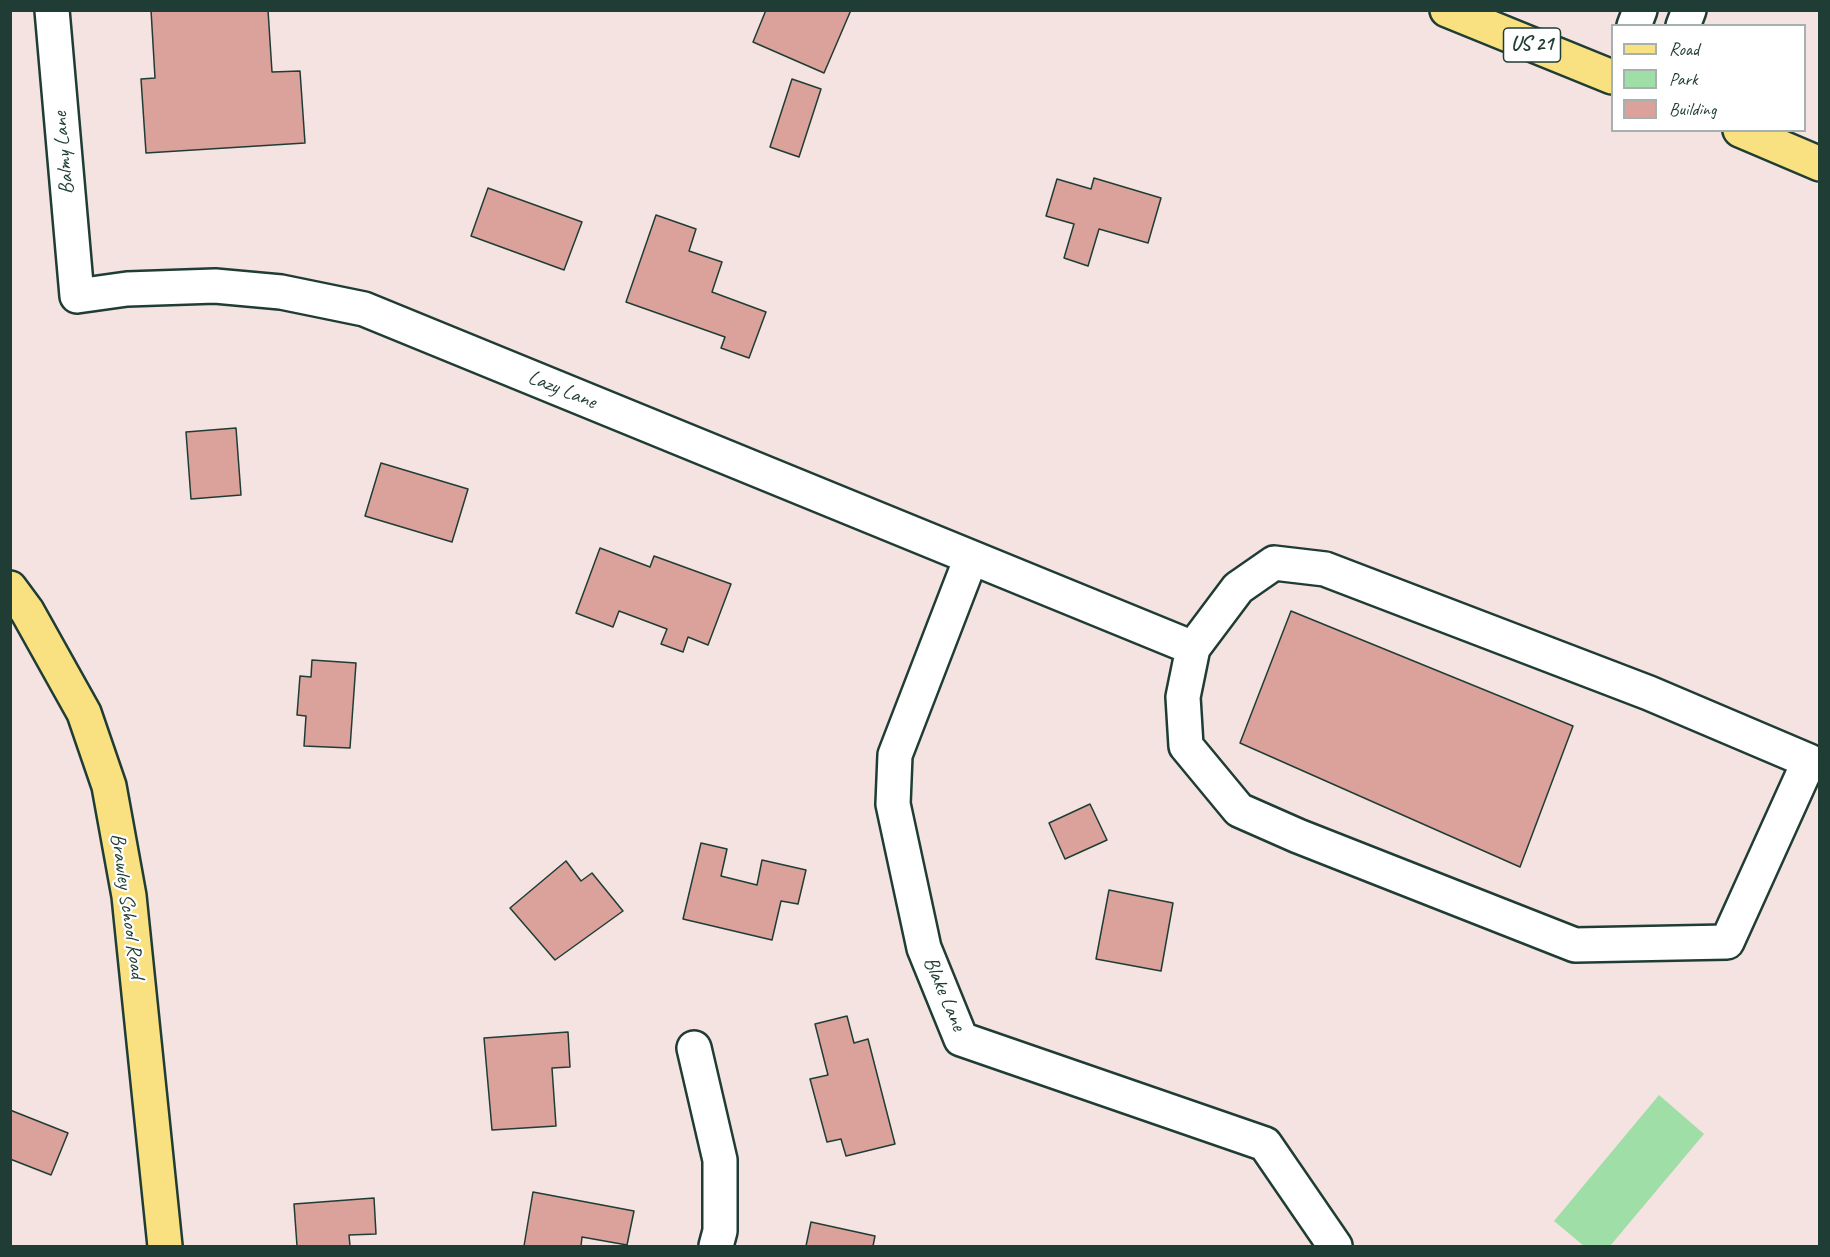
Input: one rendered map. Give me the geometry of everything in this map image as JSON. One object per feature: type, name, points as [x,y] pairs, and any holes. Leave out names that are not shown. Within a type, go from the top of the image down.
[{"type":"main road","name":"US 21","points":[[1447,10],[1611,77]]},
{"type":"main road","points":[[1745,132],[1820,164]]},
{"type":"main road","name":"Brawley School Road","points":[[10,588],[27,611],[84,713],[109,786],[129,896],[165,1246]]},
{"type":"street","name":"Balmy Lane","points":[[52,10],[77,296]]},
{"type":"street","name":"Lazy Lane","points":[[77,296],[127,289],[214,286],[281,292],[364,309],[1193,648]]},
{"type":"street","name":"Blake Lane","points":[[970,558],[895,755],[893,804],[924,948],[961,1039],[1265,1144],[1335,1246]]},
{"type":"street","points":[[1274,562],[1324,569],[1649,693],[1809,761],[1727,942],[1575,945],[1298,836],[1239,810],[1186,746],[1183,697],[1193,648],[1238,588],[1274,562]]},
{"type":"street","points":[[694,1048],[720,1160],[720,1231],[716,1246]]},
{"type":"green space","points":[[1659,1095],[1704,1134],[1610,1246],[1584,1246],[1554,1221]]},
{"type":"building","points":[[151,10],[268,10],[272,72],[300,71],[305,143],[146,153],[141,79],[155,78]]},
{"type":"building","points":[[766,10],[851,10],[824,73],[753,42]]},
{"type":"building","points":[[792,79],[821,89],[799,157],[770,147]]},
{"type":"building","points":[[1094,178],[1161,198],[1148,243],[1099,229],[1088,266],[1064,258],[1074,224],[1046,216],[1057,179],[1091,189]]},
{"type":"building","points":[[488,188],[582,222],[564,270],[471,236]]},
{"type":"building","points":[[656,215],[696,229],[689,251],[722,262],[712,292],[766,312],[749,358],[721,348],[725,337],[626,302]]},
{"type":"building","points":[[236,428],[241,495],[191,499],[186,432]]},
{"type":"building","points":[[381,463],[468,489],[452,542],[365,516]]},
{"type":"building","points":[[600,548],[650,567],[654,556],[731,584],[708,645],[688,637],[683,652],[661,644],[667,629],[619,611],[613,627],[576,613]]},
{"type":"building","points":[[1291,611],[1573,726],[1520,867],[1240,743]]},
{"type":"building","points":[[312,660],[356,663],[350,748],[304,746],[306,716],[297,715],[300,676],[311,677]]},
{"type":"building","points":[[1090,804],[1107,840],[1065,859],[1049,823]]},
{"type":"building","points":[[701,843],[727,849],[721,876],[757,885],[762,860],[806,870],[798,904],[781,901],[772,940],[683,919]]},
{"type":"building","points":[[566,861],[581,881],[592,873],[623,911],[555,960],[510,908]]},
{"type":"building","points":[[1109,890],[1173,903],[1161,971],[1096,959]]},
{"type":"building","points":[[847,1016],[854,1043],[868,1039],[895,1144],[846,1156],[841,1139],[827,1142],[810,1079],[828,1075],[815,1024]]},
{"type":"building","points":[[568,1032],[570,1067],[552,1068],[556,1126],[492,1130],[484,1038]]},
{"type":"building","points":[[10,1110],[68,1133],[51,1175],[10,1159]]},
{"type":"building","points":[[533,1192],[634,1211],[627,1245],[582,1237],[581,1246],[524,1246]]},
{"type":"building","points":[[374,1198],[376,1234],[349,1235],[350,1246],[297,1246],[294,1204]]},
{"type":"building","points":[[811,1222],[875,1236],[873,1246],[806,1246]]}]
